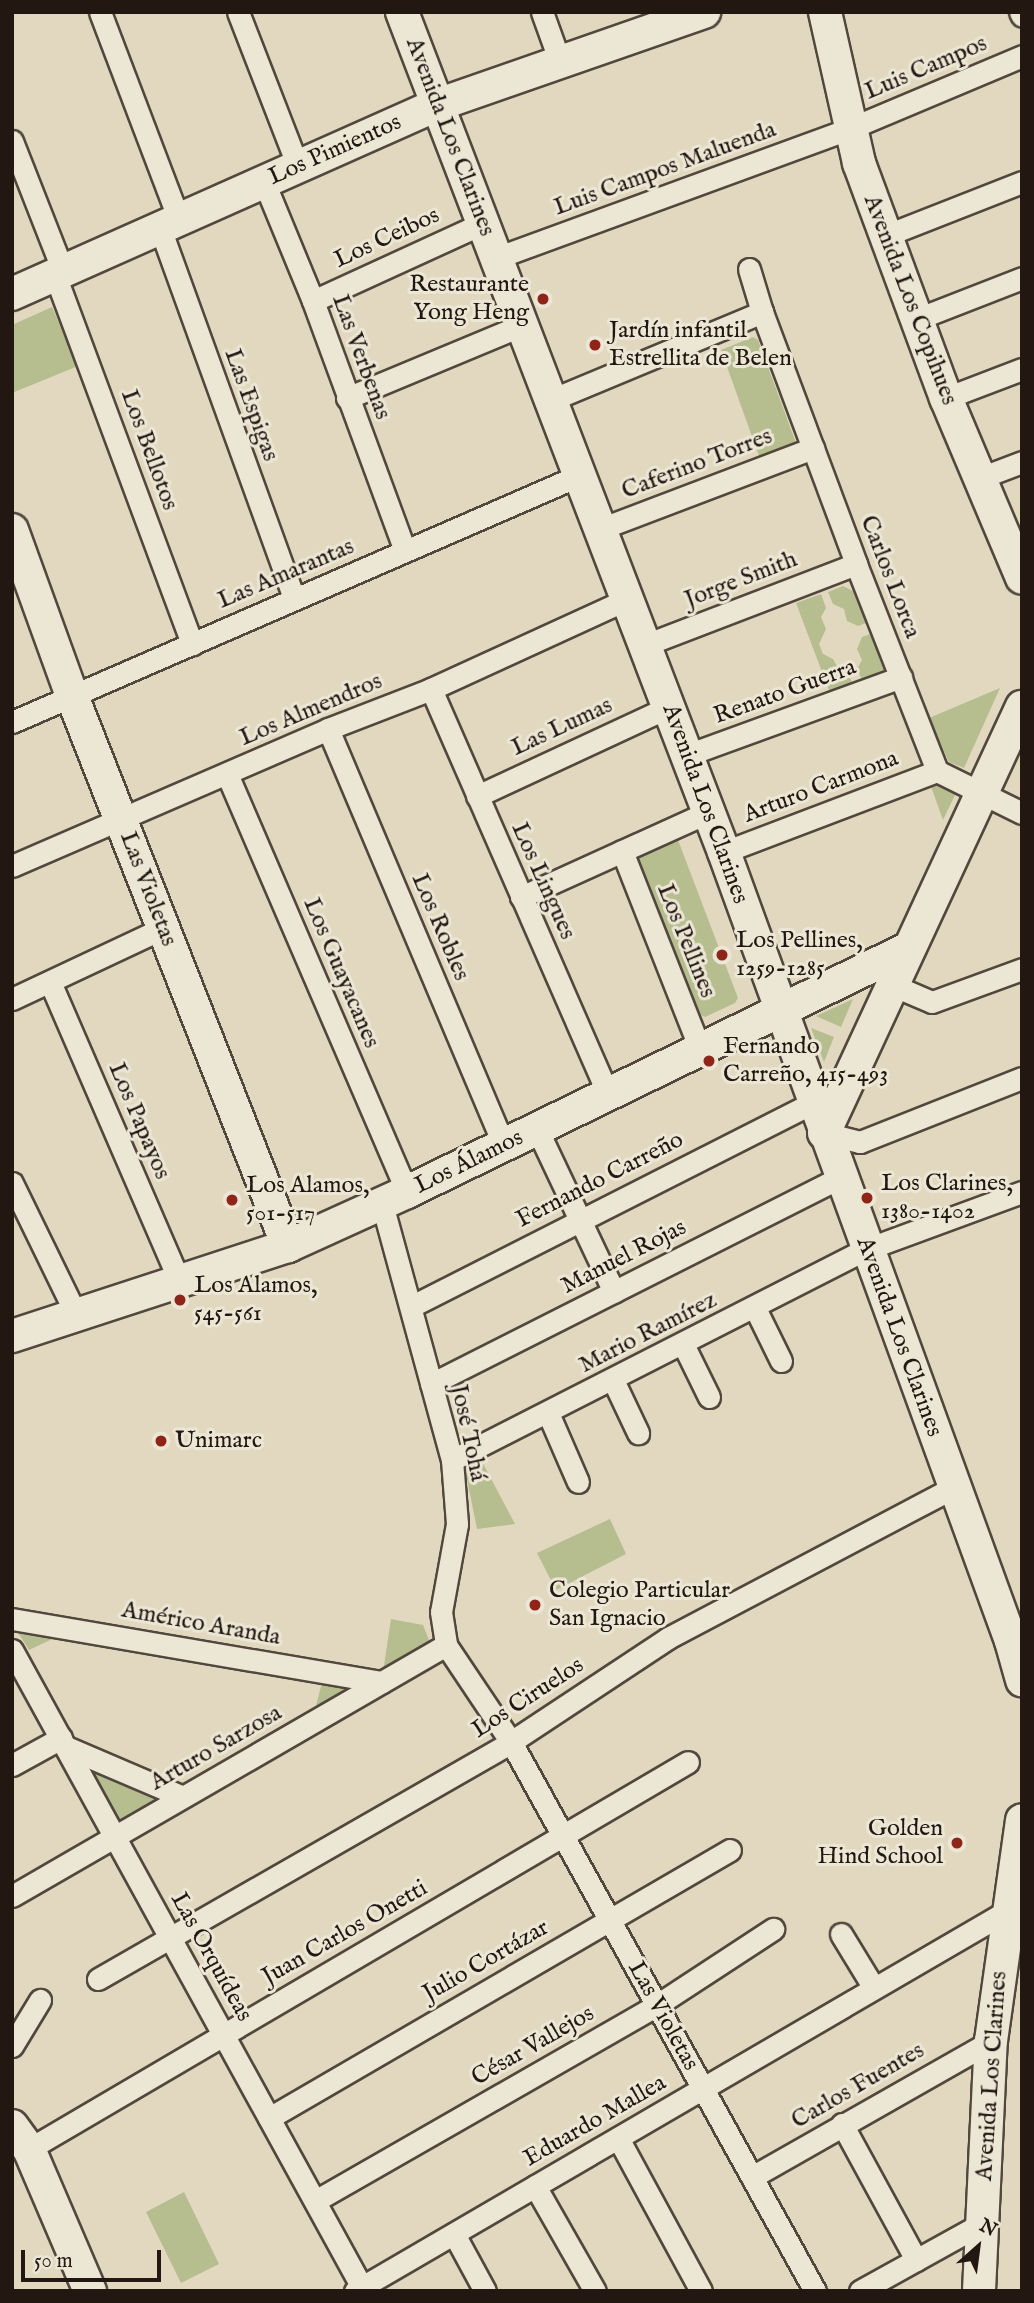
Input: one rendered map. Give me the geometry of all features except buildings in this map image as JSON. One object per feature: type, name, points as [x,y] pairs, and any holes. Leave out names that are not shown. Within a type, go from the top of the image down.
[{"type":"main road","name":"Avenida Los Clarines","points":[[402,12],[724,852],[813,1103],[1011,1641],[1022,1680]]},
{"type":"main road","name":"Los Pimientos","points":[[12,294],[437,104],[560,62],[668,18],[704,12]]},
{"type":"main road","name":"Avenida Los Copihues","points":[[825,12],[859,163],[946,398],[1022,579]]},
{"type":"main road","name":"Las Violetas","points":[[12,530],[72,696],[288,1246]]},
{"type":"main road","points":[[824,1133],[1022,707]]},
{"type":"main road","name":"Los Álamos","points":[[12,1336],[288,1246],[394,1198],[909,948]]},
{"type":"main road","name":"Avenida Los Clarines","points":[[979,2291],[991,2040],[1007,1911],[1022,1820]]},
{"type":"main road","points":[[21,2137],[90,2291]]},
{"type":"street","name":"Las Espigas","points":[[100,12],[294,599]]},
{"type":"street","points":[[238,12],[298,167]]},
{"type":"street","points":[[542,12],[560,62]]},
{"type":"street","name":"Luis Campos","points":[[851,128],[1022,57]]},
{"type":"street","name":"Luis Campos Maluenda","points":[[496,258],[851,128]]},
{"type":"street","name":"Los Bellotos","points":[[12,141],[192,644]]},
{"type":"street","name":"Las Verbenas","points":[[264,182],[313,301],[405,551]]},
{"type":"street","points":[[887,236],[1022,182]]},
{"type":"street","name":"Los Ceibos","points":[[313,301],[482,223]]},
{"type":"street","name":"Carlos Lorca","points":[[749,269],[762,312],[856,564],[937,771]]},
{"type":"street","points":[[918,319],[1022,278]]},
{"type":"street","points":[[551,400],[762,312]]},
{"type":"street","points":[[347,398],[522,325]]},
{"type":"street","points":[[946,398],[1022,369]]},
{"type":"street","name":"Caferino Torres","points":[[600,529],[813,448]]},
{"type":"street","points":[[980,478],[1022,462]]},
{"type":"street","name":"Las Amarantas","points":[[12,722],[580,475]]},
{"type":"street","name":"Jorge Smith","points":[[645,645],[856,564]]},
{"type":"street","name":"Los Almendros","points":[[12,866],[328,729],[430,689],[628,599]]},
{"type":"street","name":"Renato Guerra","points":[[687,755],[901,677]]},
{"type":"street","name":"Los Lingues","points":[[430,689],[608,1094]]},
{"type":"street","name":"Las Lumas","points":[[477,796],[669,707]]},
{"type":"street","name":"Los Robles","points":[[328,729],[504,1145]]},
{"type":"street","points":[[937,771],[1022,813]]},
{"type":"street","name":"Arturo Carmona","points":[[724,852],[937,771]]},
{"type":"street","name":"Los Guayacanes","points":[[227,774],[394,1198]]},
{"type":"street","points":[[521,897],[708,812]]},
{"type":"street","name":"Los Pellines","points":[[622,851],[700,1049]]},
{"type":"street","points":[[12,999],[163,928]]},
{"type":"street","points":[[892,985],[932,1002],[1022,969]]},
{"type":"street","name":"Los Papayos","points":[[50,982],[180,1282]]},
{"type":"street","points":[[824,1133],[860,1142],[1022,1078]]},
{"type":"street","name":"Fernando Carreño","points":[[412,1306],[577,1220],[813,1103]]},
{"type":"street","points":[[537,1129],[577,1220],[614,1292]]},
{"type":"street","name":"Manuel Rojas","points":[[431,1384],[841,1177]]},
{"type":"street","points":[[12,1183],[18,1208],[77,1316]]},
{"type":"street","name":"Mario Ramírez","points":[[452,1460],[867,1249],[1022,1192]]},
{"type":"street","name":"José Tohá","points":[[394,1198],[412,1306],[452,1460],[457,1524],[441,1612],[446,1645],[512,1742]]},
{"type":"street","points":[[755,1308],[781,1361]]},
{"type":"street","points":[[683,1344],[709,1397]]},
{"type":"street","points":[[613,1380],[638,1433]]},
{"type":"street","points":[[548,1413],[578,1482]]},
{"type":"street","name":"Los Ciruelos","points":[[98,1979],[512,1742],[668,1638],[954,1487]]},
{"type":"street","name":"Américo Aranda","points":[[12,1619],[382,1682]]},
{"type":"street","name":"Arturo Sarzosa","points":[[12,1896],[446,1645]]},
{"type":"street","name":"Las Orquídeas","points":[[12,1650],[360,2289]]},
{"type":"street","points":[[12,1765],[63,1742],[183,1797]]},
{"type":"street","name":"Las Violetas","points":[[512,1742],[815,2291]]},
{"type":"street","name":"Juan Carlos Onetti","points":[[21,2137],[223,2035],[688,1762]]},
{"type":"street","name":"Julio Cortázar","points":[[269,2118],[730,1850]]},
{"type":"street","name":"Eduardo Mallea","points":[[360,2289],[1007,1911]]},
{"type":"street","name":"César Vallejos","points":[[314,2201],[657,2005],[773,1929]]},
{"type":"street","points":[[841,1934],[874,1989]]},
{"type":"street","points":[[12,2046],[40,2000]]},
{"type":"street","name":"Carlos Fuentes","points":[[752,2177],[991,2040]]},
{"type":"street","points":[[842,2124],[916,2260]]},
{"type":"street","points":[[618,2138],[701,2291]]},
{"type":"street","points":[[535,2186],[595,2291]]},
{"type":"street","points":[[860,2291],[981,2224]]},
{"type":"street","points":[[454,2234],[485,2291]]},
{"type":"green space","points":[[52,307],[78,366],[12,393],[12,325]]},
{"type":"green space","points":[[753,337],[758,340],[796,443],[759,456],[721,350]]},
{"type":"green space","points":[[843,586],[853,591],[866,623],[858,626],[847,621],[844,609],[833,604],[828,592]]},
{"type":"green space","points":[[821,594],[826,608],[821,617],[826,629],[819,644],[823,654],[833,659],[838,668],[849,674],[853,686],[830,693],[796,603]]},
{"type":"green space","points":[[870,634],[885,673],[863,682],[857,669],[862,660],[857,649],[862,637]]},
{"type":"green space","points":[[1000,688],[964,768],[949,762],[929,718]]},
{"type":"green space","points":[[929,781],[956,793],[943,820]]},
{"type":"green space","points":[[678,840],[738,998],[735,1003],[705,1017],[701,1015],[634,858]]},
{"type":"green space","points":[[853,999],[841,1027],[816,1016]]},
{"type":"green space","points":[[811,1028],[834,1037],[824,1062]]},
{"type":"green space","points":[[479,1456],[515,1524],[477,1529],[464,1464]]},
{"type":"green space","points":[[610,1519],[626,1554],[556,1590],[537,1553]]},
{"type":"green space","points":[[391,1619],[423,1625],[431,1645],[383,1672]]},
{"type":"green space","points":[[12,1623],[63,1634],[29,1650]]},
{"type":"green space","points":[[323,1678],[358,1684],[315,1710]]},
{"type":"green space","points":[[83,1758],[168,1800],[117,1827]]},
{"type":"green space","points":[[184,2192],[219,2264],[181,2283],[146,2212]]},
{"type":"place","name":"Restaurante Yong Heng","points":[[543,299]]},
{"type":"place","name":"Jardín infantil Estrellita de Belen","points":[[595,345]]},
{"type":"place","name":"Los Pellines, 1259-1285","points":[[722,955]]},
{"type":"place","name":"Fernando Carreño, 415-493","points":[[709,1061]]},
{"type":"place","name":"Los Clarines, 1380-1402","points":[[867,1198]]},
{"type":"place","name":"Los Alamos, 501-517","points":[[232,1200]]},
{"type":"place","name":"Los Alamos, 545-561","points":[[180,1300]]},
{"type":"place","name":"Unimarc","points":[[161,1441]]},
{"type":"place","name":"Colegio Particular San Ignacio","points":[[535,1605]]},
{"type":"place","name":"Golden Hind School","points":[[957,1843]]}]
